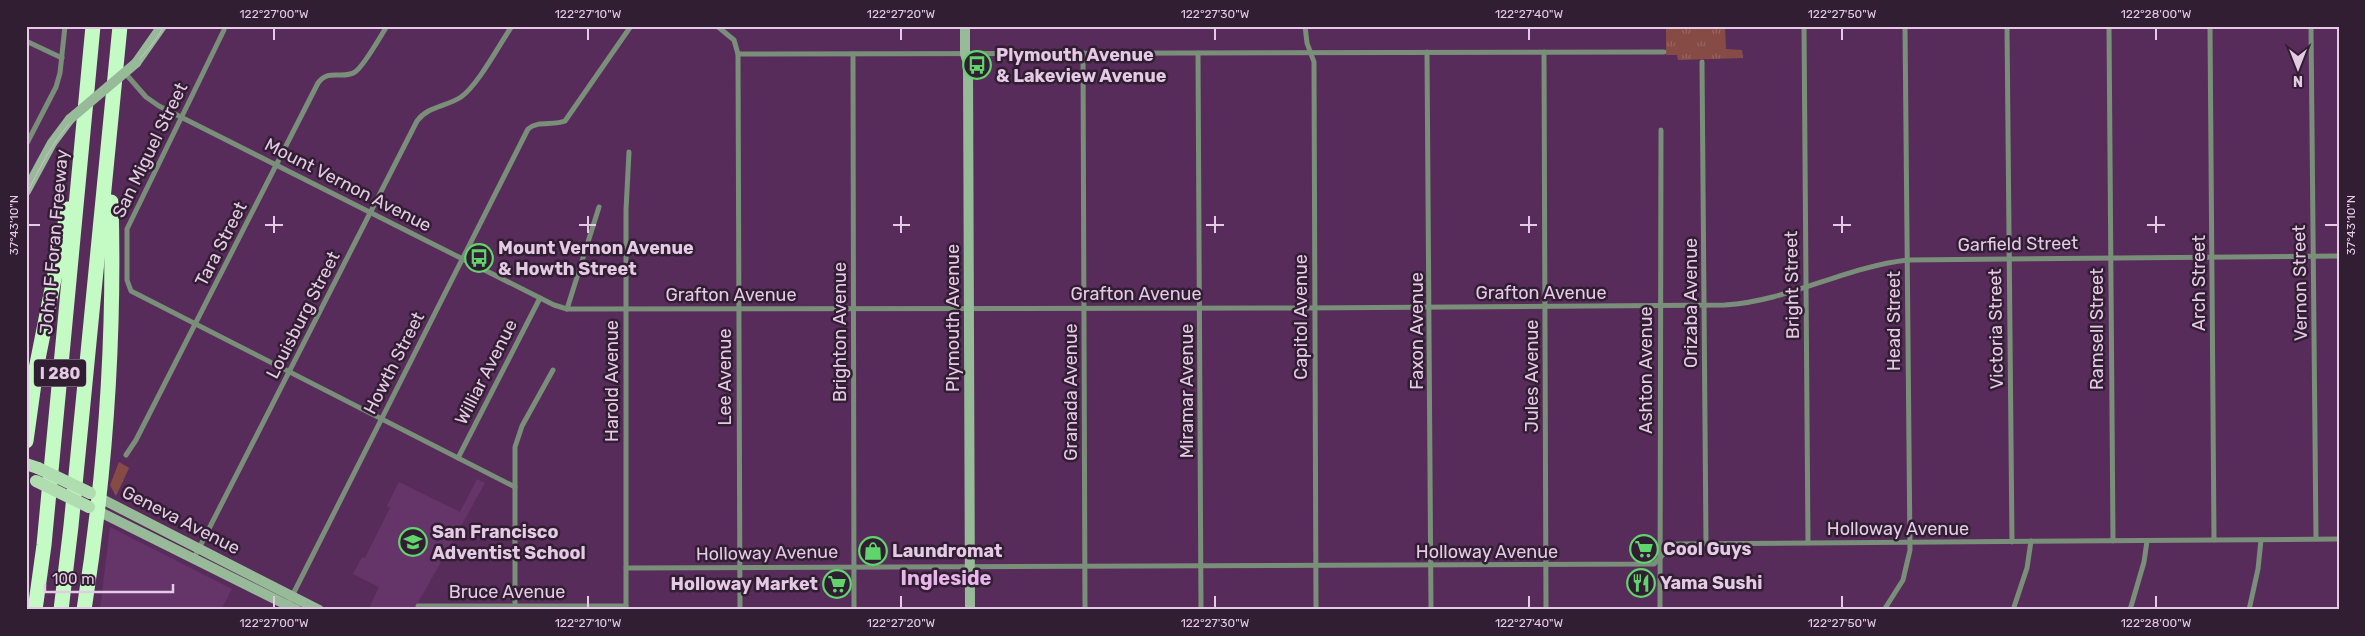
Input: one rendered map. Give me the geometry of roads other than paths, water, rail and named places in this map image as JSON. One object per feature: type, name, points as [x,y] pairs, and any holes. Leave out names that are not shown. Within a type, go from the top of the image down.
[{"type":"highway","name":"John F Foran Freeway","points":[[35,610],[44,536],[93,26]]},
{"type":"highway","name":"I 280","points":[[61,610],[120,26]]},
{"type":"highway","points":[[26,441],[38,360],[83,136]]},
{"type":"highway","points":[[84,610],[93,502],[107,406],[112,244],[109,138]]},
{"type":"main road","points":[[26,190],[52,143],[70,119],[136,63],[162,26]]},
{"type":"main road","name":"Plymouth Avenue","points":[[965,26],[965,54],[968,62],[970,610]]},
{"type":"main road","name":"Geneva Avenue","points":[[32,472],[93,502],[199,549],[297,610]]},
{"type":"main road","name":"Geneva Avenue","points":[[93,502],[194,558],[288,604],[319,610]]},
{"type":"street","points":[[27,143],[56,87],[62,58],[65,26]]},
{"type":"street","points":[[263,26],[270,26]]},
{"type":"street","name":"Tara Street","points":[[126,454],[136,440],[322,78],[330,73],[348,74],[357,70],[387,26]]},
{"type":"street","name":"Louisburg Street","points":[[194,558],[422,114],[453,101],[473,85],[512,26]]},
{"type":"street","name":"Howth Street","points":[[288,604],[528,129],[538,124],[565,121],[630,26]]},
{"type":"street","points":[[718,26],[734,40],[738,54],[1664,52]]},
{"type":"street","name":"Capitol Avenue","points":[[1305,26],[1307,43],[1314,62],[1316,610]]},
{"type":"street","name":"Bright Street","points":[[1804,26],[1808,543]]},
{"type":"street","name":"Head Street","points":[[1884,610],[1903,580],[1909,558],[1910,542],[1905,26]]},
{"type":"street","name":"Victoria Street","points":[[2007,26],[2012,542]]},
{"type":"street","name":"Ramsell Street","points":[[2109,26],[2113,541]]},
{"type":"street","name":"Arch Street","points":[[2210,26],[2214,540]]},
{"type":"street","name":"Vernon Street","points":[[2311,26],[2316,539]]},
{"type":"street","name":"San Miguel Street","points":[[195,324],[134,293],[129,287],[127,229],[224,30]]},
{"type":"street","points":[[26,41],[62,58]]},
{"type":"street","name":"Faxon Avenue","points":[[1427,52],[1431,610]]},
{"type":"street","name":"Jules Avenue","points":[[1544,52],[1546,610]]},
{"type":"street","name":"Granada Avenue","points":[[1083,53],[1085,610]]},
{"type":"street","name":"Miramar Avenue","points":[[1198,53],[1201,610]]},
{"type":"street","name":"Lee Avenue","points":[[738,54],[740,610]]},
{"type":"street","name":"Brighton Avenue","points":[[853,54],[854,610]]},
{"type":"street","name":"Orizaba Avenue","points":[[1702,62],[1706,544]]},
{"type":"street","name":"Mount Vernon Avenue","points":[[125,73],[152,102],[540,298],[567,309]]},
{"type":"street","name":"Ashton Avenue","points":[[1660,130],[1660,610]]},
{"type":"street","name":"Harold Avenue","points":[[626,608],[626,210],[629,152]]},
{"type":"street","points":[[567,309],[599,207]]},
{"type":"street","name":"Garfield Street","points":[[1705,306],[1746,304],[1768,300],[1865,267],[1908,260],[2339,256]]},
{"type":"street","name":"Williar Avenue","points":[[458,458],[540,298]]},
{"type":"street","name":"Grafton Avenue","points":[[567,309],[1705,306]]},
{"type":"street","points":[[195,324],[515,487]]},
{"type":"street","points":[[515,606],[515,456],[518,436],[553,370]]},
{"type":"street","name":"Holloway Avenue","points":[[626,568],[1654,564],[1672,544],[2339,539]]},
{"type":"street","points":[[2130,610],[2144,562],[2147,540]]},
{"type":"street","points":[[2249,610],[2258,569],[2261,540]]},
{"type":"street","points":[[2013,610],[2026,574],[2031,541]]},
{"type":"street","name":"Bruce Avenue","points":[[418,606],[626,608]]},
{"type":"tram line","points":[[26,195],[63,131],[82,110],[132,67],[154,42],[164,26]]},
{"type":"place","name":"Plymouth Avenue & Lakeview Avenue","points":[[977,65]]},
{"type":"place","name":"Mount Vernon Avenue & Howth Street","points":[[479,258]]},
{"type":"place","name":"San Francisco Adventist School","points":[[413,542]]},
{"type":"place","name":"Cool Guys","points":[[1644,549]]},
{"type":"place","name":"Laundromat","points":[[873,551]]},
{"type":"place","name":"Yama Sushi","points":[[1641,583]]},
{"type":"place","name":"Holloway Market","points":[[837,584]]},
{"type":"district","name":"Ingleside","points":[[946,578]]}]
